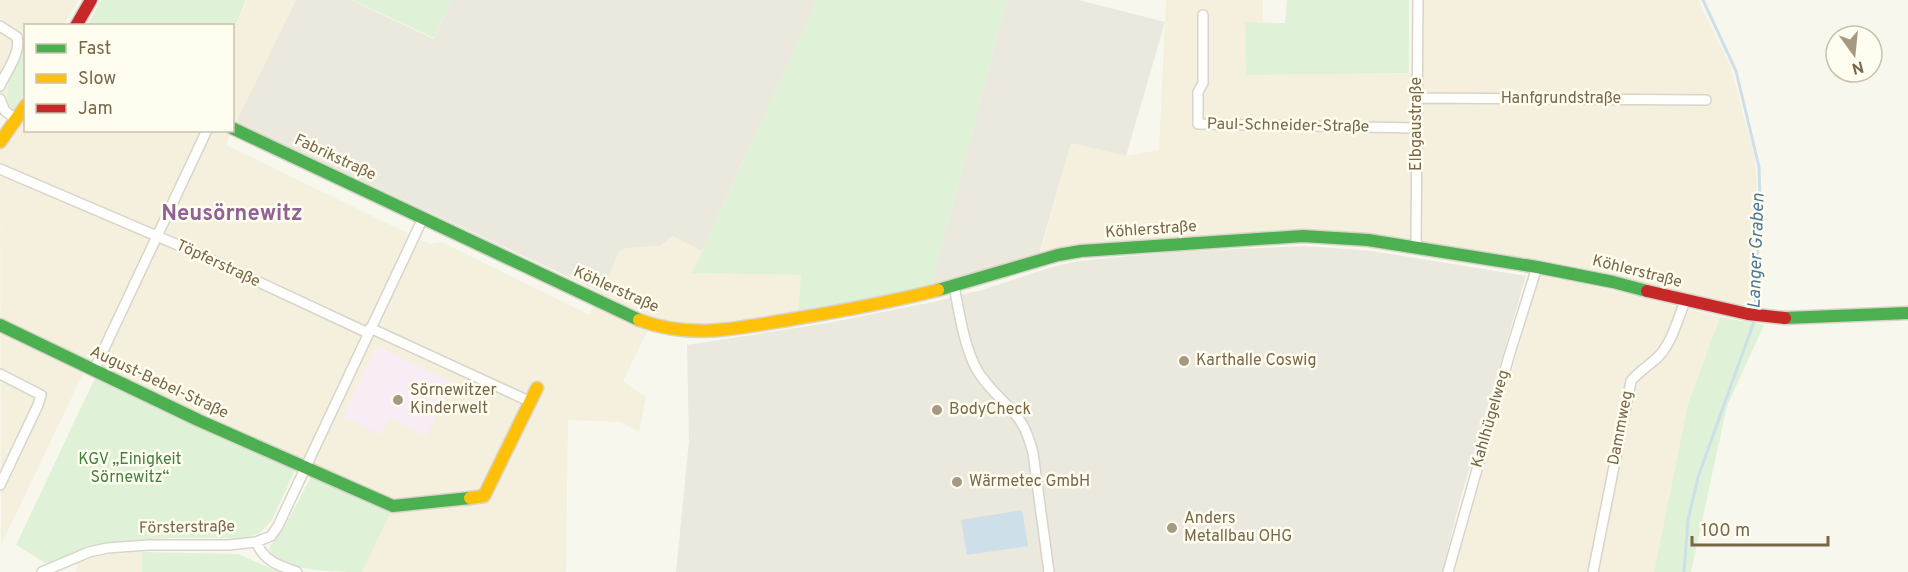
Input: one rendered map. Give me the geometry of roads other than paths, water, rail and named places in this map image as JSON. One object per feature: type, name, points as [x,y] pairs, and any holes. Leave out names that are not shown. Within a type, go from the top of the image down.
[{"type":"street","points":[[77,24],[91,0]]},
{"type":"street","name":"Elbgaustraße","points":[[1416,247],[1418,0]]},
{"type":"street","name":"Paul-Schneider-Straße","points":[[1203,15],[1203,84],[1198,92],[1198,124],[1417,128]]},
{"type":"street","points":[[0,26],[17,37],[19,42],[0,86]]},
{"type":"street","name":"Hanfgrundstraße","points":[[1417,98],[1706,100]]},
{"type":"street","points":[[1,101],[5,111],[16,119]]},
{"type":"street","points":[[0,142],[24,108]]},
{"type":"street","name":"Fabrikstraße","points":[[234,129],[423,218]]},
{"type":"street","points":[[94,370],[206,132]]},
{"type":"street","name":"Töpferstraße","points":[[0,169],[369,331]]},
{"type":"street","name":"Köhlerstraße","points":[[423,218],[641,321],[675,331],[703,333],[850,311],[954,286],[1036,261],[1082,251],[1304,236],[1368,240],[1537,267],[1613,282],[1685,301],[1748,314],[1825,317],[1908,313]]},
{"type":"street","name":"Försterstraße","points":[[42,572],[89,552],[106,548],[149,545],[229,545],[256,542],[271,536],[278,526],[423,218]]},
{"type":"street","name":"Kahlhügelweg","points":[[1448,572],[1509,356],[1537,267]]},
{"type":"street","points":[[954,286],[958,310],[976,368],[986,384],[1020,420],[1029,438],[1049,572]]},
{"type":"street","name":"Dammweg","points":[[1593,572],[1631,381],[1659,356],[1671,335],[1685,301]]},
{"type":"street","name":"August-Bebel-Straße","points":[[0,326],[305,468]]},
{"type":"street","points":[[369,331],[531,402]]},
{"type":"street","points":[[0,374],[41,395],[0,485]]},
{"type":"street","points":[[305,468],[393,506],[484,496],[537,388]]},
{"type":"street","points":[[256,542],[262,555],[276,564],[297,572]]},
{"type":"street","points":[[63,572],[66,561]]},
{"type":"water","points":[[1022,510],[1028,546],[967,555],[961,520]]},
{"type":"waterway","name":"Langer Graben","points":[[1703,0],[1736,71],[1759,167],[1760,201],[1755,312]]},
{"type":"waterway","name":"Langer Graben","points":[[1684,572],[1688,520],[1698,477],[1755,319]]},
{"type":"place","name":"Karthalle Coswig","points":[[1184,361]]},
{"type":"place","name":"Sörnewitzer Kinderwelt","points":[[398,400]]},
{"type":"place","name":"BodyCheck","points":[[937,410]]},
{"type":"place","name":"Wärmetec GmbH","points":[[957,482]]},
{"type":"place","name":"Anders Metallbau OHG","points":[[1172,528]]},
{"type":"district","name":"Neusörnewitz","points":[[232,214]]},
{"type":"park label","name":"KGV „Einigkeit Sörnewitz“","points":[[130,469]]}]
